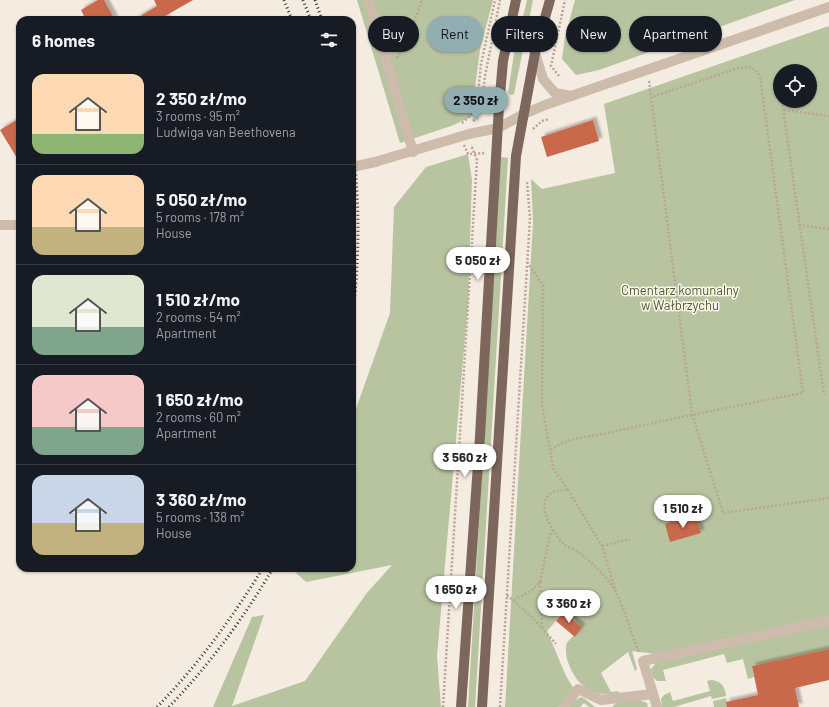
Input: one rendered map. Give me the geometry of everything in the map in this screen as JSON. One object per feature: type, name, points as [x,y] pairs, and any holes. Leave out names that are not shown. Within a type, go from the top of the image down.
[{"type":"main road","points":[[461,707],[503,62],[516,0]]},
{"type":"main road","points":[[482,707],[515,163],[535,53],[550,0]]},
{"type":"street","points":[[369,0],[413,152]]},
{"type":"street","points":[[356,166],[498,128],[524,114],[829,7]]},
{"type":"street","points":[[535,53],[543,79],[555,93],[574,96]]},
{"type":"street","points":[[0,224],[16,225]]},
{"type":"street","points":[[657,707],[643,661],[829,621]]},
{"type":"street","points":[[564,707],[578,689],[602,700],[653,694]]},
{"type":"path","points":[[390,73],[410,33],[422,0]]},
{"type":"path","points":[[457,127],[476,110],[481,64],[496,0]]},
{"type":"path","points":[[468,125],[476,119],[481,108],[485,76],[500,0]]},
{"type":"path","points":[[559,76],[551,66],[565,0]]},
{"type":"path","points":[[551,450],[555,446],[576,439],[692,414],[803,393],[760,76],[750,66],[738,68],[652,97]]},
{"type":"path","points":[[649,81],[692,414],[723,513],[829,498]]},
{"type":"path","points":[[824,395],[784,110],[829,116]]},
{"type":"path","points":[[532,130],[538,123],[549,119]]},
{"type":"path","points":[[443,707],[477,160],[471,143]]},
{"type":"path","points":[[464,145],[468,154],[487,153]]},
{"type":"path","points":[[477,160],[482,160]]},
{"type":"path","points":[[500,707],[530,218],[527,176]]},
{"type":"path","points":[[799,225],[829,229]]},
{"type":"path","points":[[527,261],[543,285],[542,404],[553,468],[602,546],[617,595],[643,661]]},
{"type":"path","points":[[568,490],[549,495],[544,503],[544,514],[561,542],[577,552],[593,565],[617,595]]},
{"type":"path","points":[[542,629],[540,582],[553,531]]},
{"type":"path","points":[[602,546],[630,539]]},
{"type":"path","points":[[514,600],[532,590],[540,582]]},
{"type":"path","points":[[507,594],[532,617],[556,644]]},
{"type":"green space","points":[[357,0],[493,0],[483,38],[483,16],[427,16],[427,52],[480,52],[471,117],[451,126],[400,143],[373,52],[419,52],[419,16],[368,16],[368,37]]},
{"type":"green space","points":[[527,0],[533,0],[530,16],[523,16]]},
{"type":"green space","points":[[575,0],[795,0],[722,26],[722,16],[629,16],[629,52],[649,52],[599,70],[576,75],[562,59],[566,33],[566,52],[621,52],[621,16],[571,16]]},
{"type":"green space","name":"Cmentarz komunalny w Wałbrzychu","points":[[829,26],[829,616],[656,654],[632,651],[637,669],[635,671],[628,652],[601,673],[611,692],[619,691],[618,694],[608,694],[592,691],[585,687],[570,668],[566,653],[567,643],[582,627],[564,612],[547,631],[566,676],[574,689],[558,707],[505,707],[533,222],[531,179],[542,189],[615,173],[604,104]]},
{"type":"green space","points":[[514,52],[522,52],[514,94],[511,95],[508,93]]},
{"type":"green space","points":[[468,154],[472,180],[468,303],[437,656],[441,707],[213,707],[252,617],[264,615],[232,706],[305,681],[366,594],[392,565],[306,582],[295,572],[356,572],[356,409],[390,313],[394,207],[426,167]]},
{"type":"green space","points":[[501,157],[508,158],[475,707],[468,707]]},
{"type":"green space","points":[[829,625],[829,649],[752,666],[754,677],[748,679],[743,659],[727,663],[724,654],[663,670],[666,681],[657,681],[652,676],[651,669],[656,663]]},
{"type":"green space","points":[[711,680],[722,685],[725,689],[726,696],[712,699],[711,696],[674,707],[662,707],[661,699],[664,695],[670,692],[673,701],[710,691],[707,681]]},
{"type":"green space","points":[[581,697],[595,707],[589,707],[584,703],[580,707],[568,707]]},
{"type":"green space","points":[[726,698],[728,707],[714,707],[713,701]]},
{"type":"green space","points":[[640,700],[647,703],[648,707],[612,707],[616,703]]},
{"type":"building","points":[[98,0],[104,0],[113,16],[84,16],[81,10]]},
{"type":"building","points":[[154,0],[193,0],[165,16],[141,16],[157,6]]},
{"type":"building","points":[[16,120],[16,156],[0,130]]},
{"type":"building","points":[[593,120],[599,141],[547,157],[541,137]]},
{"type":"building","points":[[696,516],[701,533],[670,542],[665,524]]},
{"type":"building","points":[[564,612],[582,627],[575,637],[556,621]]},
{"type":"building","points":[[829,649],[829,680],[795,688],[799,707],[727,707],[726,702],[758,695],[752,666]]},
{"type":"railway","points":[[284,0],[290,16]]},
{"type":"railway","points":[[303,0],[309,16]]},
{"type":"railway","points":[[315,0],[321,16]]},
{"type":"railway","points":[[356,178],[358,211],[356,278]]},
{"type":"railway","points":[[157,707],[186,675],[214,640],[260,572]]},
{"type":"railway","points":[[169,707],[212,658],[238,623],[271,572]]}]
